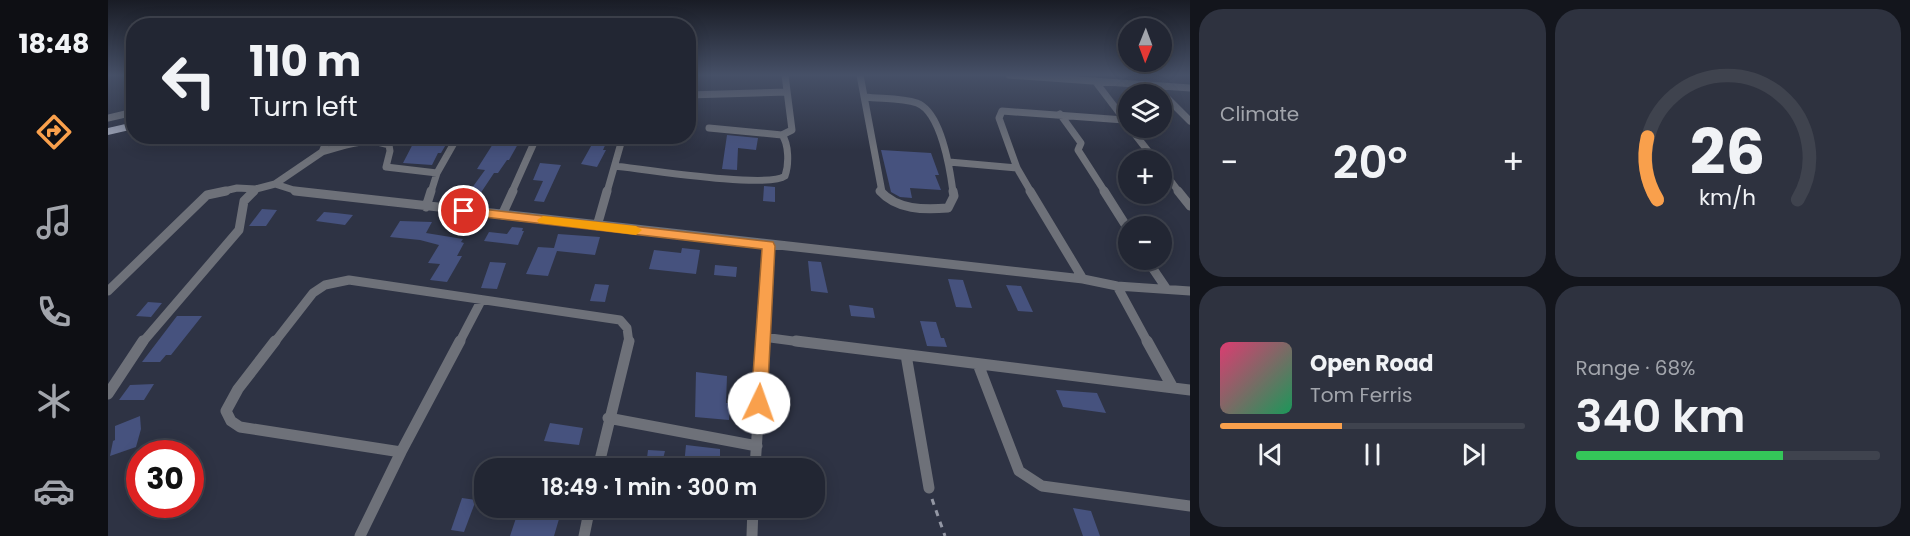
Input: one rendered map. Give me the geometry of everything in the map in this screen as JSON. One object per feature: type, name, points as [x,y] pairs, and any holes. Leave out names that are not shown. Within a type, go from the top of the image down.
[{"type":"main road","points":[[108,132],[126,127]]},
{"type":"street","points":[[709,128],[782,135],[792,130],[788,100]]},
{"type":"street","points":[[865,100],[880,190],[885,199],[896,204],[934,209],[948,208],[954,196],[949,162],[931,111],[917,103],[891,100]]},
{"type":"street","points":[[1172,103],[1190,122]]},
{"type":"street","points":[[1083,279],[1017,168],[999,117],[1002,111],[1012,110],[1118,123]]},
{"type":"street","points":[[108,118],[126,114]]},
{"type":"street","points":[[1060,114],[1081,143],[1078,150],[1120,216]]},
{"type":"street","points":[[615,166],[750,181],[782,181],[788,171],[786,140],[782,135]]},
{"type":"street","points":[[322,152],[326,144]]},
{"type":"street","points":[[108,291],[207,195],[237,188],[256,189],[275,184],[322,152],[353,144]]},
{"type":"street","points":[[386,144],[389,145],[390,151],[386,166],[437,173]]},
{"type":"street","points":[[426,207],[437,173],[453,144]]},
{"type":"street","points":[[502,215],[533,144]]},
{"type":"street","points":[[597,226],[621,144]]},
{"type":"street","points":[[949,162],[1017,168]]},
{"type":"street","points":[[1172,182],[1190,206]]},
{"type":"street","points":[[275,184],[303,193],[1083,279],[1117,286],[1190,291]]},
{"type":"street","points":[[108,394],[141,344],[239,230],[244,201],[256,189]]},
{"type":"street","points":[[756,458],[769,246]]},
{"type":"street","points":[[1154,270],[1166,288]]},
{"type":"street","points":[[401,452],[240,427],[231,421],[226,411],[244,380],[313,293],[325,285],[349,280],[620,320],[627,328],[629,341],[608,418],[600,458]]},
{"type":"street","points":[[1117,286],[1173,388]]},
{"type":"street","points":[[360,536],[401,452],[481,301]]},
{"type":"street","points":[[763,337],[1190,391]]},
{"type":"street","points":[[906,355],[928,488]]},
{"type":"street","points":[[978,364],[1019,471],[1030,480],[1042,486],[1190,506]]},
{"type":"street","points":[[608,418],[757,446]]},
{"type":"street","points":[[584,536],[588,518]]},
{"type":"street","points":[[752,536],[753,518]]},
{"type":"path","points":[[928,488],[945,536]]},
{"type":"building","points":[[727,135],[758,138],[756,150],[738,148],[737,170],[722,169]]},
{"type":"building","points":[[413,144],[446,144],[432,165],[403,163]]},
{"type":"building","points":[[493,144],[518,144],[509,160],[498,173],[494,173],[480,194],[469,192],[485,170],[477,169]]},
{"type":"building","points":[[592,144],[606,144],[603,150],[606,150],[597,167],[581,164]]},
{"type":"building","points":[[881,150],[931,153],[939,175],[935,175],[941,190],[910,188],[912,198],[900,197],[891,192]]},
{"type":"building","points":[[540,163],[561,165],[544,202],[534,201],[543,181],[533,180]]},
{"type":"building","points":[[764,186],[775,187],[775,202],[763,201]]},
{"type":"building","points":[[262,209],[277,210],[266,226],[249,226]]},
{"type":"building","points":[[324,212],[353,215],[345,225],[316,221]]},
{"type":"building","points":[[400,221],[432,222],[426,233],[463,239],[461,242],[464,243],[457,256],[462,256],[447,282],[430,280],[440,264],[428,263],[439,245],[420,240],[390,237]]},
{"type":"building","points":[[512,227],[523,228],[522,231],[524,231],[518,245],[484,241],[489,232],[507,234]]},
{"type":"building","points":[[558,234],[600,237],[595,255],[557,251],[548,276],[526,274],[538,247],[554,248]]},
{"type":"building","points":[[682,248],[700,250],[696,274],[649,269],[654,250],[681,253]]},
{"type":"building","points":[[808,261],[821,262],[828,293],[811,291]]},
{"type":"building","points":[[490,262],[506,263],[497,289],[481,288]]},
{"type":"building","points":[[715,265],[737,267],[736,277],[714,275]]},
{"type":"building","points":[[948,279],[963,280],[972,308],[956,307]]},
{"type":"building","points":[[595,284],[609,285],[605,302],[590,301]]},
{"type":"building","points":[[1006,285],[1021,286],[1033,312],[1018,311]]},
{"type":"building","points":[[148,302],[162,303],[151,317],[136,316]]},
{"type":"building","points":[[849,305],[873,308],[875,318],[851,316]]},
{"type":"building","points":[[177,316],[202,316],[171,355],[166,355],[160,362],[142,362]]},
{"type":"building","points":[[920,321],[936,322],[941,338],[944,338],[947,347],[927,346]]},
{"type":"building","points":[[696,372],[727,376],[726,403],[730,403],[729,420],[695,417]]},
{"type":"building","points":[[154,384],[144,400],[119,400],[130,385]]},
{"type":"building","points":[[1056,390],[1097,393],[1106,413],[1063,407]]},
{"type":"building","points":[[140,416],[141,429],[138,440],[126,440],[126,450],[110,456],[115,440],[115,426]]},
{"type":"building","points":[[550,423],[583,428],[579,445],[544,441]]},
{"type":"building","points":[[686,445],[720,449],[720,458],[685,458]]},
{"type":"building","points":[[648,450],[665,451],[663,458],[647,458]]},
{"type":"building","points":[[462,498],[474,500],[464,532],[451,530]]},
{"type":"building","points":[[1073,508],[1091,511],[1100,536],[1083,536]]},
{"type":"building","points":[[516,518],[559,519],[554,536],[510,536]]},
{"type":"slow traffic","points":[[543,220],[636,230]]},
{"type":"route","points":[[464,211],[769,246],[759,403]]}]
